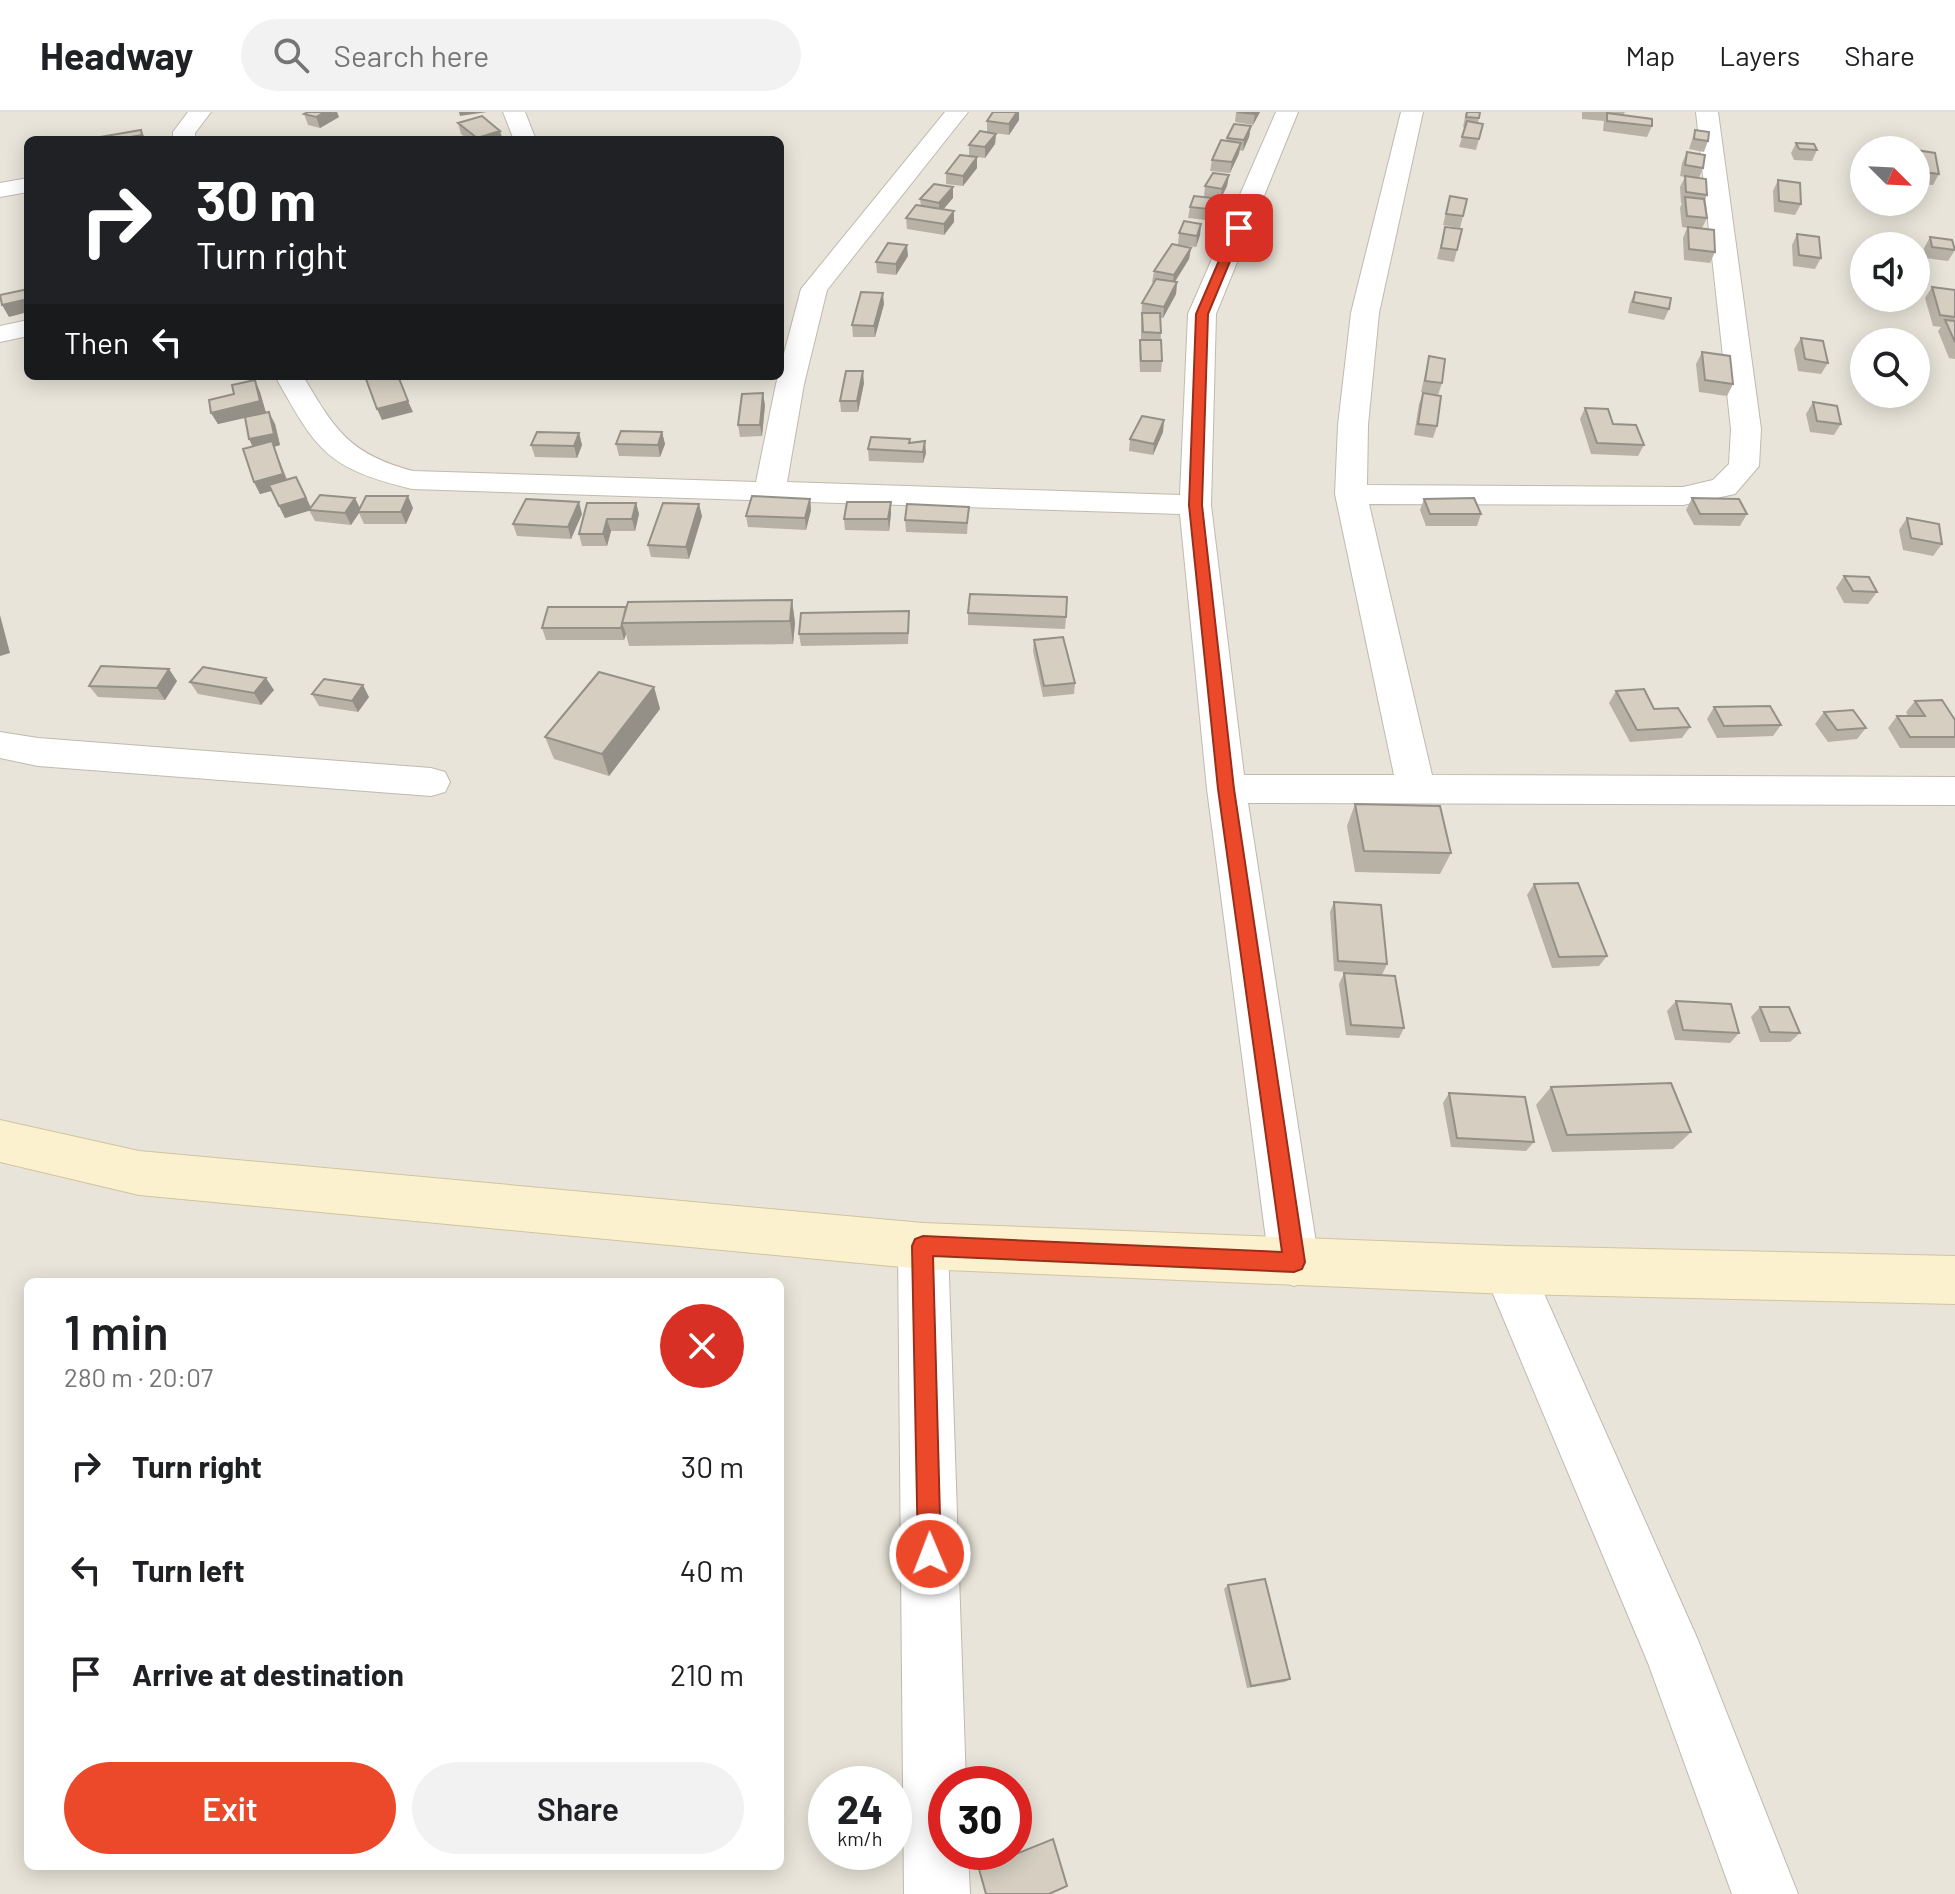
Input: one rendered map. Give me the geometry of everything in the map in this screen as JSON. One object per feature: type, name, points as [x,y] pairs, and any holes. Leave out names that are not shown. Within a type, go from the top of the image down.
[{"type":"street","points":[[184,136],[200,112]]},
{"type":"street","points":[[514,112],[523,136]]},
{"type":"street","points":[[769,493],[790,384],[803,289],[957,112]]},
{"type":"street","points":[[1287,112],[1202,314],[1195,505],[1226,789],[1294,1262]]},
{"type":"street","points":[[1412,112],[1365,313],[1354,410],[1351,494],[1416,788]]},
{"type":"street","points":[[1351,494],[1683,496],[1724,487],[1744,466],[1746,429],[1707,112]]},
{"type":"street","points":[[0,190],[24,186]]},
{"type":"street","points":[[0,334],[24,329]]},
{"type":"street","points":[[291,380],[332,449],[366,469],[412,480],[1195,505]]},
{"type":"street","points":[[0,745],[38,752],[431,782]]},
{"type":"street","points":[[1226,789],[1955,791]]},
{"type":"street","points":[[0,1141],[139,1173],[923,1246],[1508,1270],[1955,1280]]},
{"type":"street","points":[[923,1246],[937,1894]]},
{"type":"street","points":[[1508,1270],[1677,1661],[1765,1894]]},
{"type":"shaded area","points":[[0,112],[1955,112],[1955,1894],[0,1894]]},
{"type":"building","points":[[325,112],[316,117],[304,114]]},
{"type":"building","points":[[993,112],[1017,112],[1009,124],[987,121]]},
{"type":"building","points":[[1467,112],[1480,112],[1479,118],[1466,117]]},
{"type":"building","points":[[1607,113],[1652,119],[1652,126],[1607,121]]},
{"type":"building","points":[[482,116],[500,131],[474,136],[458,123]]},
{"type":"building","points":[[1467,121],[1483,124],[1479,139],[1462,137]]},
{"type":"building","points":[[1234,124],[1251,126],[1244,140],[1227,138]]},
{"type":"building","points":[[141,130],[142,135],[136,136],[106,136]]},
{"type":"building","points":[[1695,130],[1709,132],[1708,141],[1694,139]]},
{"type":"building","points":[[980,131],[996,134],[985,147],[969,145]]},
{"type":"building","points":[[1221,140],[1241,143],[1232,162],[1212,160]]},
{"type":"building","points":[[1796,143],[1814,144],[1817,150],[1799,149]]},
{"type":"building","points":[[1687,152],[1705,155],[1703,168],[1685,165]]},
{"type":"building","points":[[1930,152],[1935,153],[1939,174],[1930,173]]},
{"type":"building","points":[[960,155],[977,157],[963,176],[946,173]]},
{"type":"building","points":[[1213,173],[1229,175],[1222,189],[1205,186]]},
{"type":"building","points":[[1685,176],[1706,179],[1707,195],[1686,192]]},
{"type":"building","points":[[1778,180],[1800,183],[1801,204],[1779,201]]},
{"type":"building","points":[[934,184],[953,187],[939,203],[920,199]]},
{"type":"building","points":[[1194,196],[1212,198],[1208,209],[1190,207]]},
{"type":"building","points":[[1450,196],[1467,199],[1463,216],[1446,214]]},
{"type":"building","points":[[1685,197],[1704,199],[1707,218],[1687,216]]},
{"type":"building","points":[[916,205],[954,211],[944,224],[906,218]]},
{"type":"building","points":[[1184,221],[1201,224],[1197,236],[1179,233]]},
{"type":"building","points":[[1445,227],[1462,229],[1457,250],[1441,248]]},
{"type":"building","points":[[1688,227],[1714,230],[1715,252],[1689,249]]},
{"type":"building","points":[[1797,234],[1819,237],[1821,258],[1799,255]]},
{"type":"building","points":[[1930,237],[1952,240],[1955,250],[1932,247]]},
{"type":"building","points":[[888,243],[907,245],[896,264],[876,262]]},
{"type":"building","points":[[1172,244],[1191,248],[1174,275],[1154,271]]},
{"type":"building","points":[[1156,279],[1177,282],[1164,307],[1142,303]]},
{"type":"building","points":[[1932,287],[1955,290],[1955,317],[1940,315]]},
{"type":"building","points":[[24,290],[24,300],[2,305],[0,295]]},
{"type":"building","points":[[861,292],[883,293],[874,326],[852,325]]},
{"type":"building","points":[[1635,292],[1671,298],[1669,309],[1633,302]]},
{"type":"building","points":[[1142,313],[1160,313],[1161,333],[1143,332]]},
{"type":"building","points":[[1945,320],[1955,321],[1955,342]]},
{"type":"building","points":[[1801,338],[1823,341],[1828,363],[1805,359]]},
{"type":"building","points":[[1140,340],[1161,340],[1162,361],[1141,361]]},
{"type":"building","points":[[1702,352],[1730,356],[1733,384],[1705,380]]},
{"type":"building","points":[[1429,356],[1445,359],[1442,383],[1425,381]]},
{"type":"building","points":[[846,371],[863,371],[857,401],[840,401]]},
{"type":"building","points":[[255,380],[260,401],[211,413],[209,400],[234,394],[232,385]]},
{"type":"building","points":[[366,380],[400,380],[408,401],[377,409]]},
{"type":"building","points":[[763,393],[760,425],[738,425],[742,394]]},
{"type":"building","points":[[1423,393],[1441,396],[1437,426],[1418,424]]},
{"type":"building","points":[[1813,402],[1837,406],[1841,424],[1817,421]]},
{"type":"building","points":[[1585,408],[1608,409],[1613,424],[1636,425],[1644,445],[1597,443]]},
{"type":"building","points":[[269,412],[274,434],[249,439],[245,417]]},
{"type":"building","points":[[1142,416],[1164,420],[1154,444],[1130,439]]},
{"type":"building","points":[[621,431],[662,432],[658,445],[616,444]]},
{"type":"building","points":[[537,432],[579,433],[574,446],[531,445]]},
{"type":"building","points":[[871,437],[910,439],[909,443],[925,441],[923,452],[868,449]]},
{"type":"building","points":[[272,441],[283,474],[254,482],[243,449]]},
{"type":"building","points":[[296,477],[306,498],[279,506],[269,485]]},
{"type":"building","points":[[320,495],[355,498],[345,513],[309,510]]},
{"type":"building","points":[[366,496],[408,496],[401,512],[358,512]]},
{"type":"building","points":[[752,496],[810,499],[805,518],[746,516]]},
{"type":"building","points":[[1474,498],[1481,514],[1430,514],[1424,499]]},
{"type":"building","points":[[1692,498],[1739,499],[1747,514],[1700,514]]},
{"type":"building","points":[[526,499],[579,502],[568,527],[513,524]]},
{"type":"building","points":[[847,502],[891,502],[888,519],[844,519]]},
{"type":"building","points":[[587,503],[636,503],[632,519],[607,519],[603,534],[579,534]]},
{"type":"building","points":[[663,503],[699,504],[686,547],[648,545]]},
{"type":"building","points":[[907,504],[969,507],[967,523],[905,520]]},
{"type":"building","points":[[1907,518],[1939,524],[1942,544],[1911,538]]},
{"type":"building","points":[[1844,576],[1869,577],[1877,592],[1853,591]]},
{"type":"building","points":[[970,594],[1067,597],[1066,617],[968,613]]},
{"type":"building","points":[[792,600],[790,621],[622,623],[628,602]]},
{"type":"building","points":[[548,607],[626,607],[621,628],[542,628]]},
{"type":"building","points":[[909,611],[908,633],[799,634],[801,613]]},
{"type":"building","points":[[1063,637],[1075,683],[1044,686],[1034,640]]},
{"type":"building","points":[[101,666],[169,669],[157,688],[89,686]]},
{"type":"building","points":[[203,667],[266,678],[254,693],[190,682]]},
{"type":"building","points":[[599,672],[654,687],[602,754],[545,737]]},
{"type":"building","points":[[324,679],[363,685],[352,701],[312,694]]},
{"type":"building","points":[[1644,689],[1654,709],[1678,708],[1690,727],[1637,730],[1616,691]]},
{"type":"building","points":[[1942,700],[1955,720],[1955,737],[1910,737],[1897,716],[1925,716],[1915,701]]},
{"type":"building","points":[[1770,706],[1781,725],[1724,726],[1714,707]]},
{"type":"building","points":[[1853,710],[1866,728],[1837,730],[1824,712]]},
{"type":"building","points":[[1355,804],[1440,806],[1451,853],[1364,851]]},
{"type":"building","points":[[1578,883],[1607,956],[1559,957],[1534,884]]},
{"type":"building","points":[[1334,902],[1381,905],[1387,964],[1338,961]]},
{"type":"building","points":[[1344,973],[1395,976],[1404,1028],[1351,1025]]},
{"type":"building","points":[[1676,1001],[1731,1004],[1739,1033],[1683,1030]]},
{"type":"building","points":[[1760,1007],[1789,1007],[1800,1033],[1770,1032]]},
{"type":"building","points":[[1671,1083],[1691,1132],[1567,1135],[1551,1087]]},
{"type":"building","points":[[1449,1093],[1525,1097],[1534,1142],[1457,1138]]},
{"type":"building","points":[[1265,1579],[1290,1679],[1251,1686],[1228,1585]]},
{"type":"building","points":[[1053,1839],[1067,1886],[1049,1894],[986,1894],[979,1870],[1032,1870],[1032,1848]]},
{"type":"route","points":[[930,1554],[923,1246],[1294,1262],[1226,789],[1195,505],[1202,314],[1239,228]]}]
